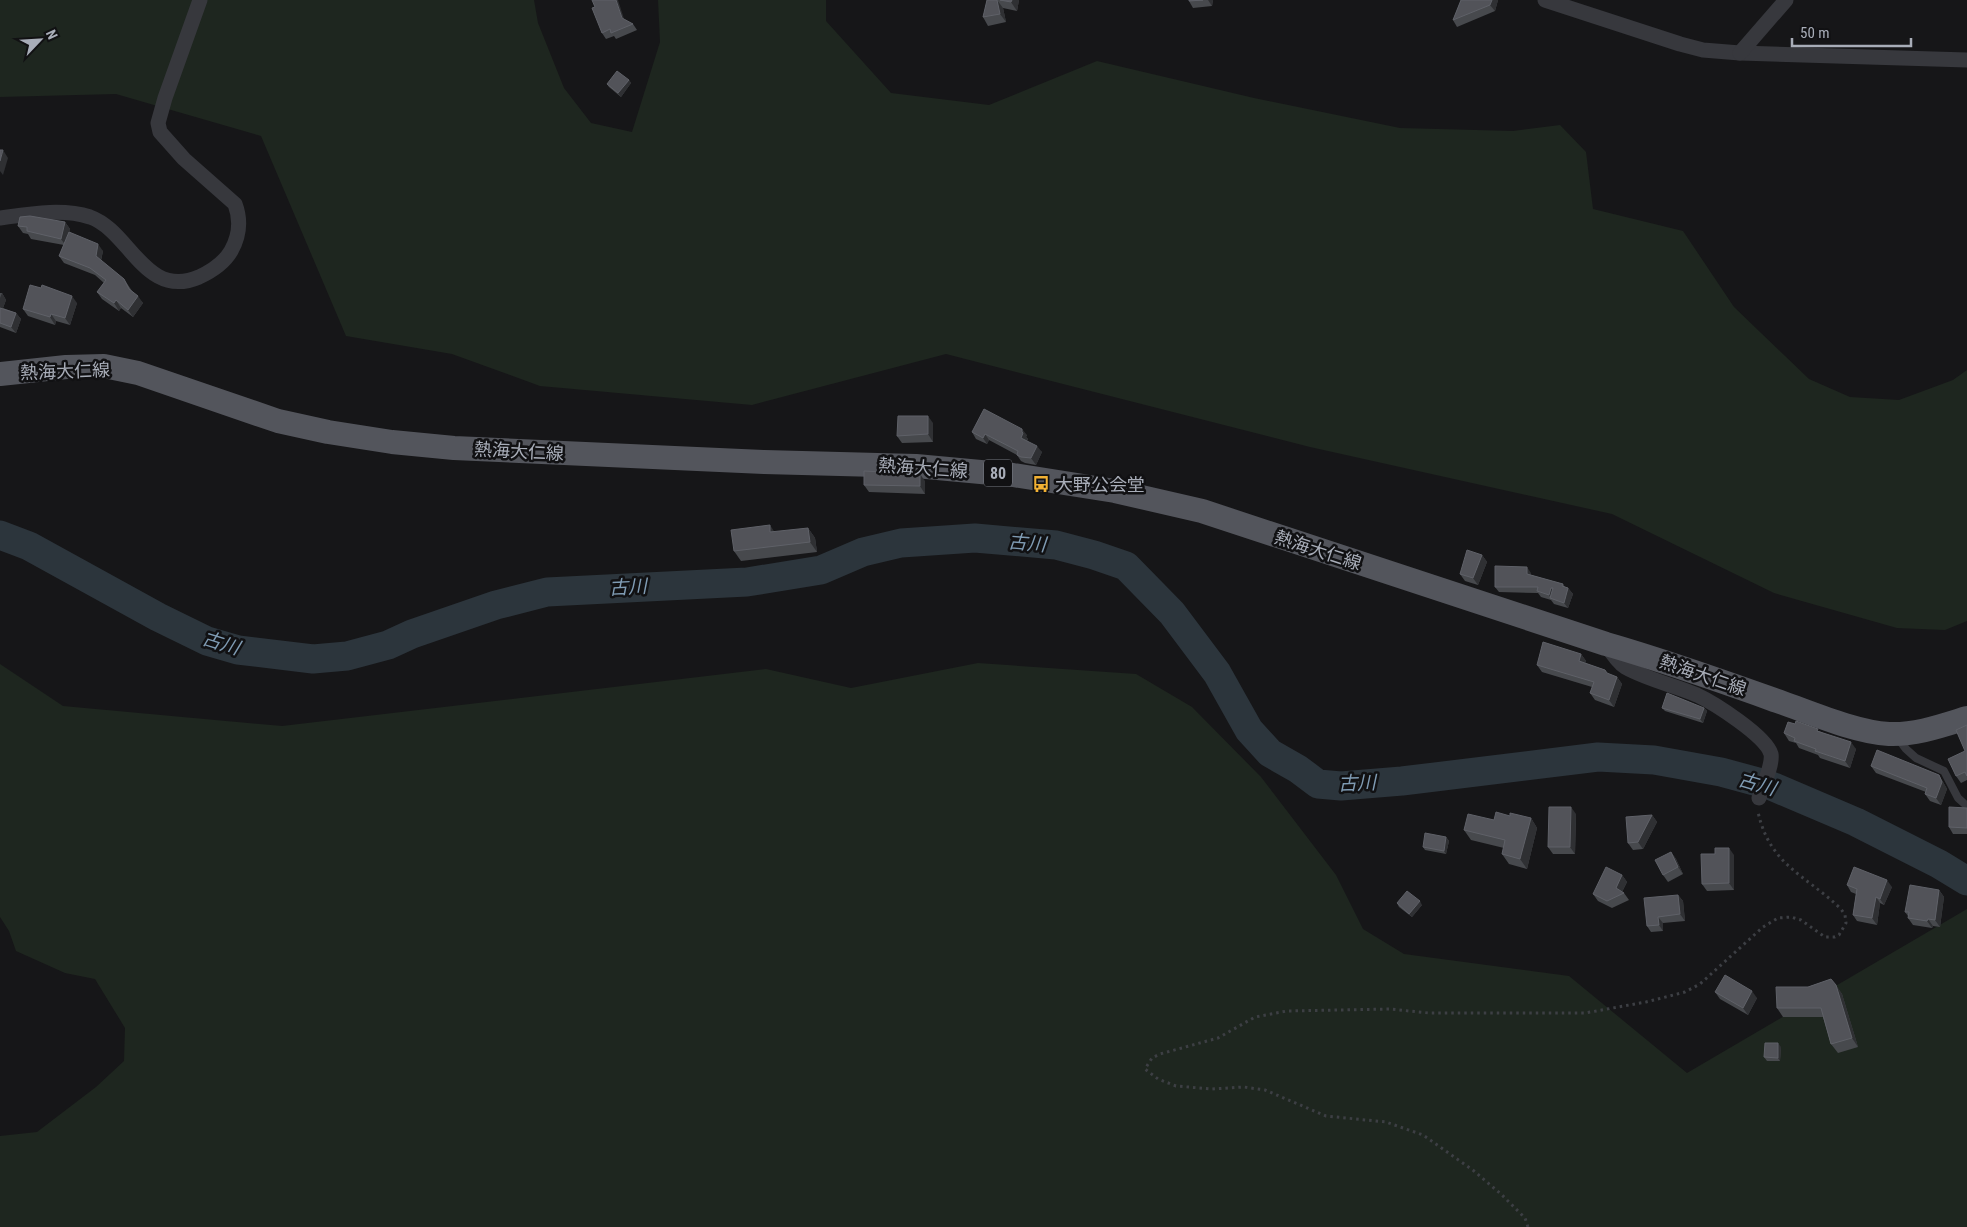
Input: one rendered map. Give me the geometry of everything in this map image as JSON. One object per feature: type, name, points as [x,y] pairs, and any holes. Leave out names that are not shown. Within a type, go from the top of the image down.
[{"type":"main road","name":"熱海大仁線","points":[[0,374],[66,367],[104,366],[138,374],[278,421],[328,432],[392,442],[492,450],[764,462],[916,466],[1013,475],[1115,491],[1202,511],[1606,644],[1656,658],[1870,731],[1913,734],[1967,718]]},
{"type":"street","points":[[0,218],[31,213],[62,212],[81,214],[93,218],[105,225],[141,263],[155,274],[168,280],[191,280],[217,267],[227,257],[234,246],[240,227],[235,204],[184,159],[160,132],[158,123],[164,98],[200,0]]},
{"type":"street","points":[[1545,0],[1703,50],[1740,53],[1967,60]]},
{"type":"street","points":[[1740,53],[1786,0]]},
{"type":"street","points":[[1606,644],[1624,666],[1659,682],[1698,695],[1734,717],[1761,738],[1771,753],[1771,761],[1759,798]]},
{"type":"lane","points":[[1894,734],[1906,750],[1916,758],[1944,771],[1958,798],[1967,806]]},
{"type":"path","points":[[1528,1227],[1525,1218],[1474,1170],[1424,1135],[1386,1122],[1326,1116],[1265,1090],[1244,1087],[1212,1089],[1176,1086],[1158,1079],[1145,1069],[1152,1058],[1160,1054],[1218,1038],[1255,1017],[1287,1011],[1390,1009],[1429,1012],[1585,1013],[1646,1002],[1685,992],[1700,984],[1763,927],[1778,918],[1791,917],[1801,920],[1825,937],[1839,935],[1846,923],[1845,915],[1835,903],[1789,868],[1770,845],[1764,834],[1756,807],[1759,798]]},
{"type":"shaded area","points":[[0,0],[534,0],[538,23],[564,88],[591,123],[632,132],[660,42],[658,0],[826,0],[826,21],[891,93],[989,105],[1097,61],[1254,98],[1400,128],[1513,131],[1560,125],[1586,152],[1593,209],[1683,231],[1734,307],[1809,379],[1850,397],[1899,400],[1953,380],[1967,370],[1967,621],[1945,630],[1897,628],[1774,593],[1612,514],[1310,447],[946,354],[752,405],[540,386],[452,354],[346,336],[261,136],[116,94],[0,97]]},
{"type":"shaded area","points":[[978,663],[1136,674],[1192,707],[1261,777],[1336,875],[1363,929],[1404,954],[1569,976],[1687,1073],[1967,909],[1967,1227],[0,1227],[0,1136],[37,1132],[96,1087],[124,1061],[125,1028],[95,979],[65,973],[16,951],[9,931],[0,917],[0,664],[63,706],[282,726],[766,669],[851,688]]},
{"type":"building","points":[[592,0],[616,0],[622,18],[633,24],[611,33],[610,29],[602,33],[592,8],[595,7]]},
{"type":"building","points":[[987,0],[997,0],[1000,14],[983,17]]},
{"type":"building","points":[[1461,0],[1492,0],[1490,5],[1453,20]]},
{"type":"building","points":[[617,71],[629,80],[618,93],[607,84]]},
{"type":"building","points":[[0,150],[3,150],[0,161]]},
{"type":"building","points":[[30,216],[65,222],[61,239],[27,231],[27,227],[18,226],[20,217]]},
{"type":"building","points":[[69,232],[98,244],[96,256],[124,279],[129,289],[138,296],[128,310],[116,300],[114,303],[97,292],[106,280],[90,268],[59,256]]},
{"type":"building","points":[[30,285],[41,288],[42,285],[72,296],[65,318],[51,314],[50,317],[23,309]]},
{"type":"building","points":[[0,308],[16,313],[11,327],[0,323]]},
{"type":"building","points":[[984,409],[1022,429],[1021,438],[1037,446],[1031,458],[1017,455],[1018,451],[985,434],[983,438],[972,432]]},
{"type":"building","points":[[898,416],[928,416],[928,434],[897,436]]},
{"type":"building","points":[[864,471],[920,474],[920,486],[864,485]]},
{"type":"building","points":[[770,525],[770,532],[808,528],[810,542],[734,551],[731,530]]},
{"type":"building","points":[[1467,550],[1482,555],[1473,578],[1460,574]]},
{"type":"building","points":[[1495,566],[1527,567],[1527,574],[1563,584],[1562,586],[1568,588],[1564,603],[1550,598],[1553,588],[1551,588],[1549,595],[1537,591],[1538,587],[1495,587]]},
{"type":"building","points":[[1543,642],[1581,654],[1579,661],[1605,670],[1607,673],[1617,677],[1609,700],[1590,693],[1594,682],[1537,665]]},
{"type":"building","points":[[1667,693],[1704,708],[1700,719],[1662,708]]},
{"type":"building","points":[[1796,721],[1818,729],[1817,731],[1851,742],[1845,761],[1815,751],[1816,749],[1794,741],[1795,738],[1784,733],[1788,722],[1795,724]]},
{"type":"building","points":[[1967,725],[1967,776],[1965,772],[1956,776],[1948,759],[1965,751],[1956,730]]},
{"type":"building","points":[[1877,750],[1939,775],[1942,782],[1936,798],[1925,794],[1927,788],[1871,766]]},
{"type":"building","points":[[1549,807],[1571,807],[1570,847],[1548,847]]},
{"type":"building","points":[[1949,807],[1967,808],[1967,828],[1949,827]]},
{"type":"building","points":[[1496,812],[1510,816],[1510,813],[1531,818],[1520,859],[1502,854],[1505,840],[1464,830],[1468,814],[1494,820]]},
{"type":"building","points":[[1652,815],[1638,842],[1628,843],[1626,817]]},
{"type":"building","points":[[1425,833],[1446,837],[1444,851],[1423,847]]},
{"type":"building","points":[[1715,848],[1729,848],[1729,883],[1702,884],[1701,854],[1715,854]]},
{"type":"building","points":[[1671,852],[1678,867],[1663,875],[1655,860]]},
{"type":"building","points":[[1606,867],[1622,875],[1616,888],[1624,893],[1607,901],[1593,894]]},
{"type":"building","points":[[1854,867],[1887,880],[1880,899],[1876,897],[1872,918],[1853,915],[1857,889],[1847,885]]},
{"type":"building","points":[[1910,885],[1939,890],[1935,920],[1928,919],[1927,921],[1908,918],[1909,912],[1905,912]]},
{"type":"building","points":[[1407,891],[1420,901],[1409,914],[1397,903]]},
{"type":"building","points":[[1678,895],[1680,914],[1658,917],[1659,925],[1647,926],[1644,898]]},
{"type":"building","points":[[1725,975],[1752,991],[1743,1008],[1715,992]]},
{"type":"building","points":[[1831,979],[1836,985],[1852,1038],[1831,1044],[1821,1008],[1777,1008],[1776,987],[1808,987]]},
{"type":"building","points":[[1765,1043],[1778,1043],[1778,1058],[1764,1057]]},
{"type":"waterway","name":"古川","points":[[0,535],[29,546],[158,617],[207,641],[238,650],[313,659],[347,656],[388,645],[412,634],[496,605],[547,592],[747,582],[821,570],[863,552],[901,543],[975,538],[1056,545],[1126,566],[1172,613],[1217,673],[1249,730],[1270,753],[1298,769],[1318,784],[1341,786],[1402,781],[1598,757],[1654,760],[1721,772],[1769,785],[1856,822],[1939,864],[1967,881]]},
{"type":"place","name":"大野公会堂","points":[[1041,484]]}]
